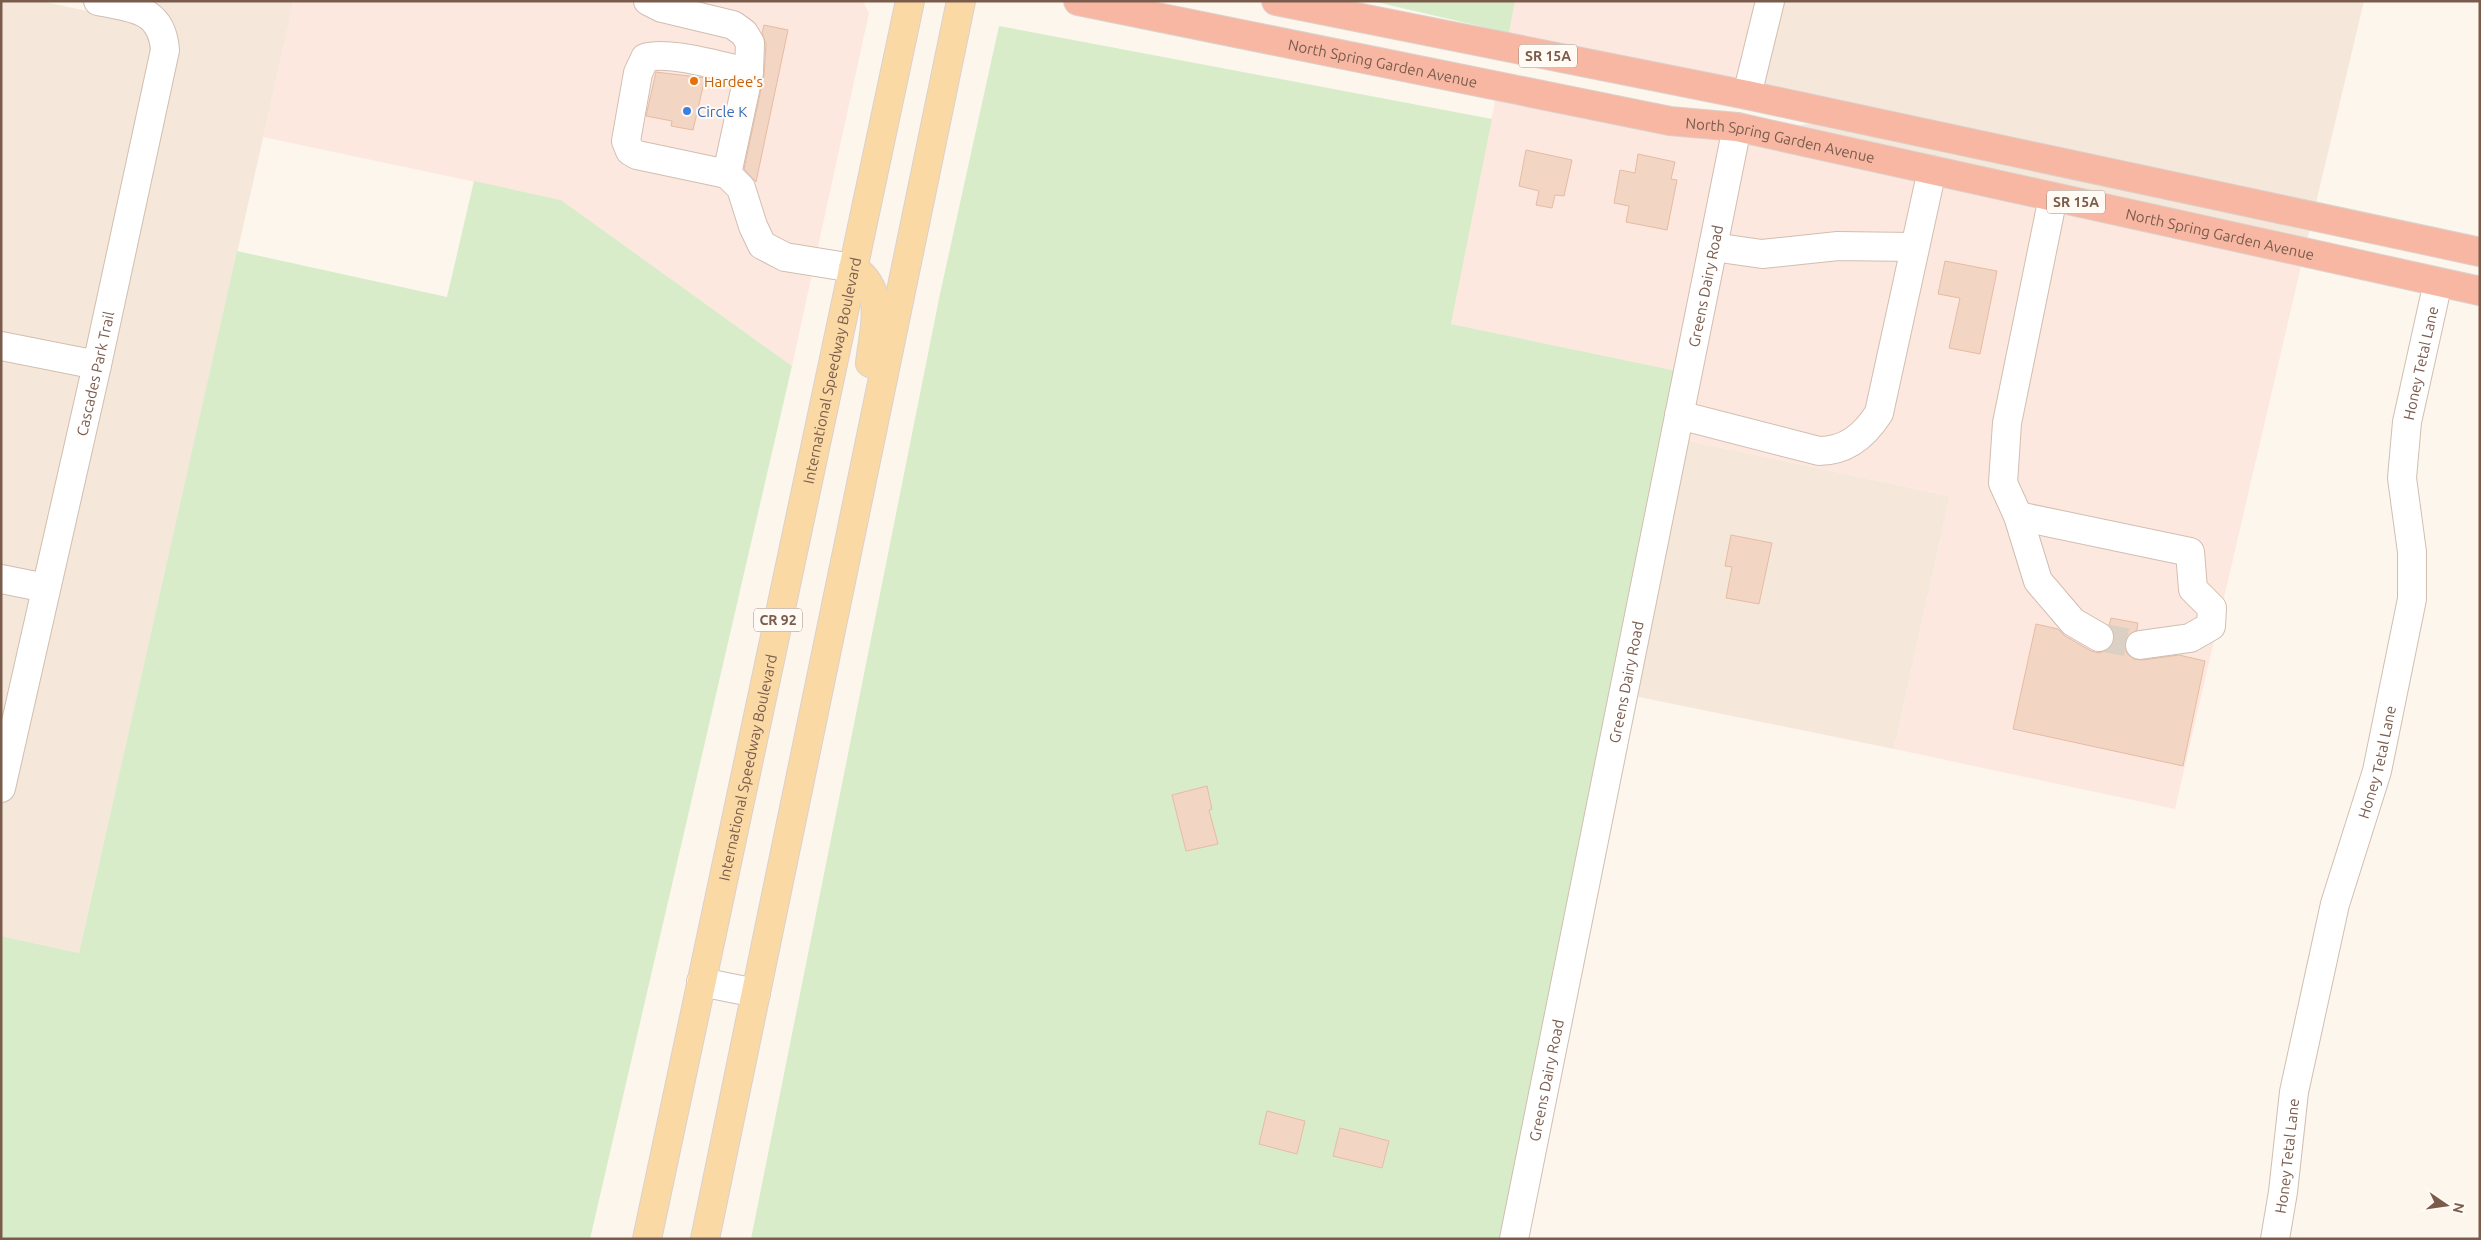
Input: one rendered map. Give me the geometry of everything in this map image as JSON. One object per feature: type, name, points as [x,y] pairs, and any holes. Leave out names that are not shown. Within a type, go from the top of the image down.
[{"type":"highway","name":"North Spring Garden Avenue","points":[[1078,1],[1670,121],[1736,127],[2480,291]]},
{"type":"highway","name":"SR 15A","points":[[1276,1],[1747,95],[2480,252]]},
{"type":"highway","points":[[1670,121],[1714,112],[1747,95]]},
{"type":"highway","points":[[1736,127],[1754,127],[1821,111]]},
{"type":"main road","name":"International Speedway Boulevard","points":[[647,1239],[910,1]]},
{"type":"main road","points":[[705,1239],[962,1]]},
{"type":"main road","points":[[846,558],[876,309],[872,288],[863,275],[853,268]]},
{"type":"street","name":"Cascades Park Trail","points":[[1,788],[97,365],[165,50],[162,30],[150,16],[139,10],[98,1]]},
{"type":"street","points":[[648,1],[662,8],[733,25],[744,33],[750,43],[748,72],[727,174]]},
{"type":"street","points":[[1747,95],[1770,1]]},
{"type":"street","points":[[748,72],[669,56],[654,55],[645,58],[638,73],[626,141],[630,151],[727,174],[741,188],[753,226],[762,245],[785,257],[853,268]]},
{"type":"street","name":"Greens Dairy Road","points":[[1514,1239],[1736,127]]},
{"type":"street","points":[[1679,415],[1819,451],[1833,451],[1850,444],[1868,429],[1879,413],[1932,170]]},
{"type":"street","points":[[2053,197],[2007,423],[2003,483],[2018,516],[2038,581],[2073,622],[2099,637]]},
{"type":"street","points":[[1713,247],[1762,254],[1838,246],[1914,247]]},
{"type":"street","name":"Honey Tetal Lane","points":[[2275,1239],[2283,1192],[2294,1092],[2328,932],[2335,904],[2377,772],[2412,600],[2412,552],[2402,478],[2407,422],[2438,282]]},
{"type":"street","points":[[1,346],[97,365]]},
{"type":"street","points":[[2018,516],[2190,552],[2193,589],[2212,608],[2211,626],[2190,638],[2140,645]]},
{"type":"street","points":[[1,579],[46,588]]},
{"type":"street","points":[[701,982],[756,993]]},
{"type":"shaded area","points":[[1,1],[41,1],[128,20],[142,28],[151,44],[150,61],[88,354],[1,336]]},
{"type":"shaded area","points":[[143,1],[294,1],[79,953],[1,936],[1,804],[11,794],[174,58]]},
{"type":"shaded area","points":[[294,1],[863,1],[869,13],[792,366],[561,200],[263,137]]},
{"type":"shaded area","points":[[1515,1],[1759,1],[1738,84],[1508,38]]},
{"type":"shaded area","points":[[1781,1],[2364,1],[2315,207],[1760,88]]},
{"type":"shaded area","points":[[1496,96],[1724,135],[1677,371],[1451,324]]},
{"type":"shaded area","points":[[1822,121],[2311,226],[2306,243],[1787,128]]},
{"type":"shaded area","points":[[1745,139],[2302,262],[2175,809],[1894,749],[1950,496],[1685,440]]},
{"type":"shaded area","points":[[1,356],[84,373],[37,577],[1,569]]},
{"type":"shaded area","points":[[1685,440],[1950,496],[1894,749],[1634,696]]},
{"type":"shaded area","points":[[1,589],[33,596],[1,741]]},
{"type":"green space","points":[[1372,1],[1515,1],[1509,33]]},
{"type":"green space","points":[[999,26],[1492,119],[1451,324],[1677,371],[1503,1239],[751,1239],[940,294]]},
{"type":"green space","points":[[474,181],[561,200],[792,366],[590,1239],[1,1239],[1,936],[79,953],[237,251],[447,297]]},
{"type":"building","name":"Circle K","points":[[764,25],[788,30],[756,182],[744,169],[764,75],[766,44],[762,33]]},
{"type":"building","points":[[656,72],[705,78],[693,130],[671,126],[672,121],[646,116]]},
{"type":"building","points":[[1526,150],[1572,160],[1564,196],[1555,195],[1552,208],[1536,205],[1539,191],[1519,186]]},
{"type":"building","points":[[1638,154],[1675,162],[1671,179],[1677,180],[1667,230],[1626,222],[1629,206],[1614,203],[1620,170],[1635,173]]},
{"type":"building","points":[[1945,261],[1997,271],[1980,354],[1949,348],[1960,298],[1938,294]]},
{"type":"building","points":[[1731,535],[1772,543],[1759,604],[1726,598],[1732,567],[1725,566]]},
{"type":"building","points":[[2111,618],[2138,623],[2137,630],[2126,639],[2125,647],[2127,654],[2134,659],[2142,660],[2179,655],[2205,661],[2183,766],[2013,729],[2036,624],[2058,629],[2065,636],[2091,651],[2099,653],[2107,650],[2113,644],[2115,637],[2109,626]]},
{"type":"building","points":[[1207,786],[1212,809],[1209,810],[1218,844],[1186,851],[1172,795]]},
{"type":"building","points":[[1267,1111],[1305,1121],[1297,1154],[1259,1144]]},
{"type":"building","points":[[1340,1128],[1389,1141],[1382,1168],[1333,1156]]},
{"type":"tunnel","points":[[2099,637],[2140,645]]},
{"type":"place","name":"Hardee's","points":[[694,81]]},
{"type":"place","name":"Circle K","points":[[687,111]]}]
